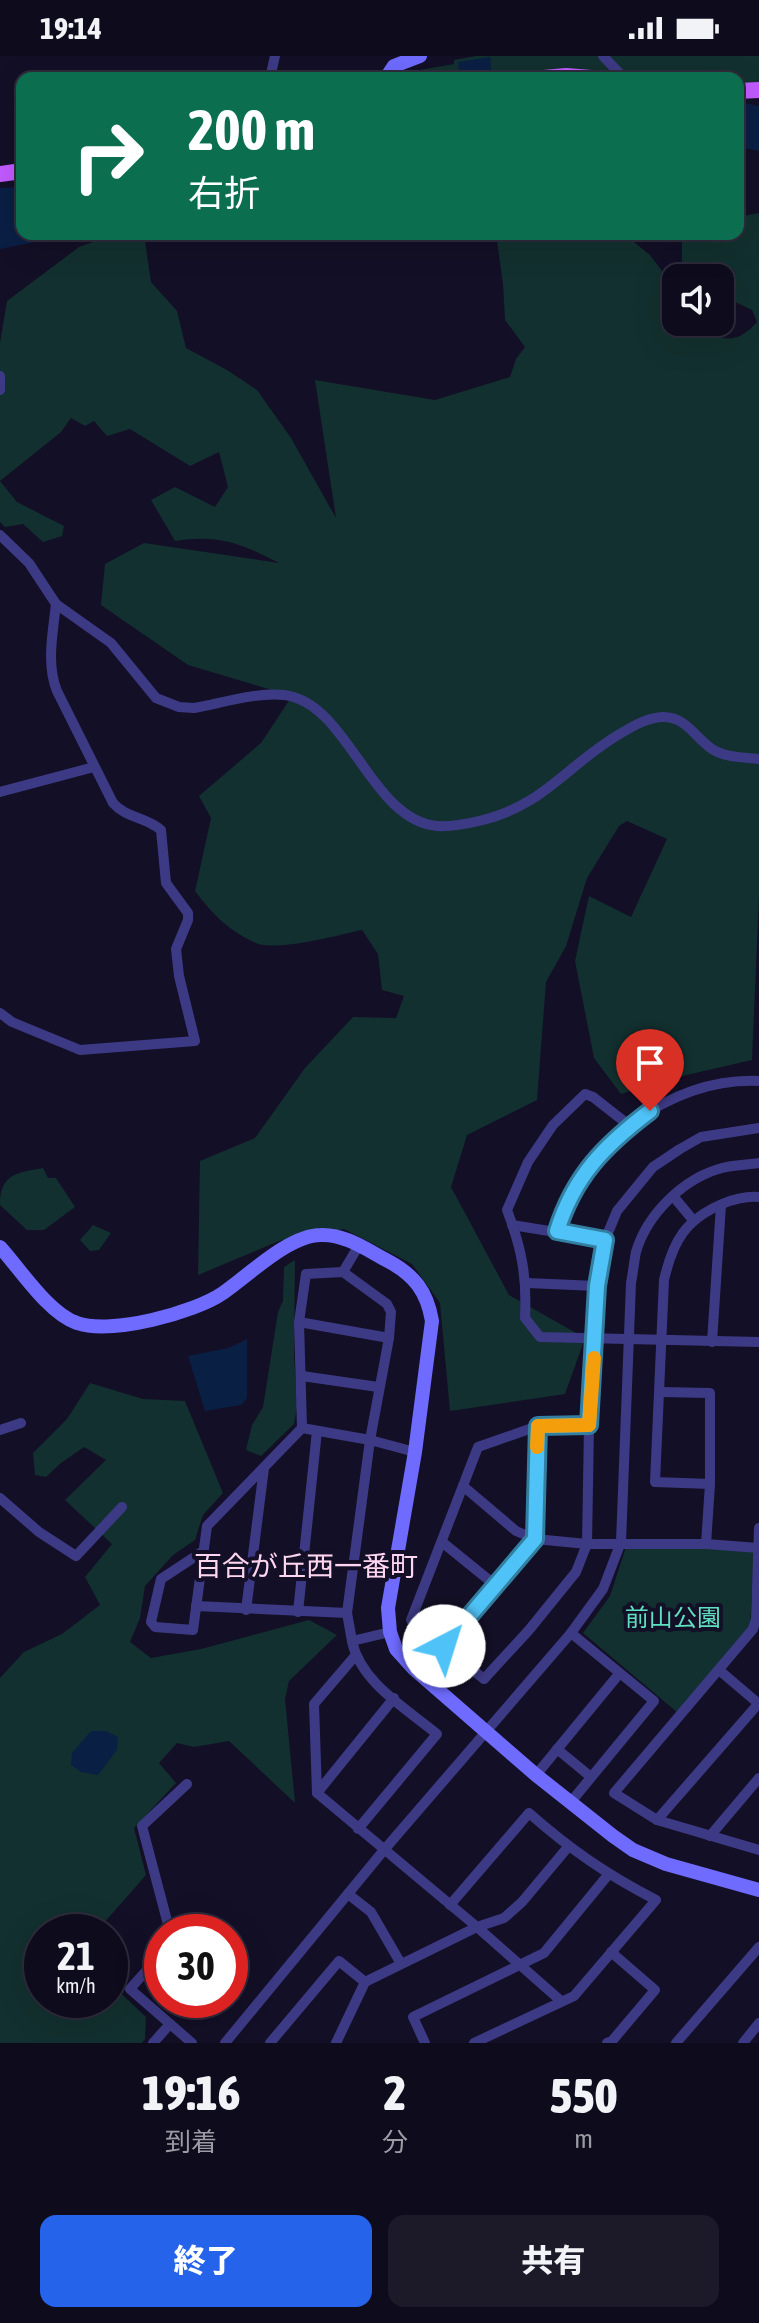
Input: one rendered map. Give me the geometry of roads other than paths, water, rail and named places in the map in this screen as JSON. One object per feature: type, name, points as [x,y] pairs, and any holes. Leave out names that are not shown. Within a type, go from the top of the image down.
[{"type":"street","points":[[390,72],[394,66],[420,56]]},
{"type":"street","points":[[603,56],[618,72]]},
{"type":"street","points":[[0,376],[0,390]]},
{"type":"street","points":[[0,535],[29,563],[56,604],[111,643],[146,688],[167,704],[194,708],[282,694],[304,701],[316,709],[352,749],[394,806],[405,816],[436,826],[466,824],[521,808],[586,756],[644,721],[663,717],[689,726],[711,748],[725,755],[759,759]]},
{"type":"street","points":[[0,1013],[12,1022],[80,1050],[195,1041],[179,976],[176,949],[188,913],[166,883],[161,830],[151,821],[121,812],[113,803],[70,722],[52,679],[56,604]]},
{"type":"street","points":[[0,792],[94,767]]},
{"type":"street","points":[[557,1231],[565,1205],[579,1179],[602,1151],[650,1111],[683,1094],[719,1083],[759,1081]]},
{"type":"street","points":[[630,1126],[585,1094],[553,1125],[528,1162],[507,1210],[522,1255],[527,1283],[525,1318],[540,1337],[759,1342]]},
{"type":"street","points":[[589,1425],[538,1426],[478,1447],[411,1620],[485,1680],[576,1572],[587,1544],[589,1425],[597,1286],[605,1240],[617,1211],[653,1167],[701,1137],[759,1128]]},
{"type":"street","points":[[225,2043],[487,1731],[507,1702],[571,1633],[603,1589],[621,1542],[631,1283],[636,1251],[646,1228],[673,1196],[695,1179],[722,1168],[759,1163]]},
{"type":"street","points":[[673,1196],[693,1220]]},
{"type":"street","points":[[710,1484],[655,1482],[664,1280],[670,1254],[693,1220],[721,1205],[751,1196],[759,1197]]},
{"type":"street","points":[[712,1342],[721,1205]]},
{"type":"street","points":[[512,1225],[605,1240]]},
{"type":"street","points":[[0,1247],[65,1317],[79,1324],[97,1326],[125,1324],[191,1309],[220,1295],[298,1240],[317,1234],[337,1235],[359,1245],[400,1267],[418,1282],[429,1301],[432,1321],[415,1452],[388,1608],[390,1632],[396,1649],[414,1669],[536,1775],[633,1850],[666,1864],[759,1890]]},
{"type":"street","points":[[343,1272],[359,1245]]},
{"type":"street","points":[[202,1552],[161,1579],[151,1622],[155,1627],[193,1630],[207,1526],[302,1428],[299,1322],[306,1274],[343,1272],[387,1304],[391,1312],[347,1613],[355,1656],[368,1675],[437,1734],[358,1829]]},
{"type":"street","points":[[527,1283],[597,1286]]},
{"type":"street","points":[[299,1322],[389,1338]]},
{"type":"street","points":[[302,1376],[378,1387]]},
{"type":"street","points":[[661,1392],[710,1393],[710,1484],[706,1544]]},
{"type":"street","points":[[0,1430],[21,1423]]},
{"type":"street","points":[[444,1646],[535,1539],[538,1426]]},
{"type":"street","points":[[302,1428],[415,1452]]},
{"type":"street","points":[[298,1612],[317,1431]]},
{"type":"street","points":[[246,1610],[264,1468]]},
{"type":"street","points":[[463,1486],[516,1531],[535,1539],[587,1544],[621,1542],[759,1548]]},
{"type":"street","points":[[0,1498],[39,1532],[76,1556],[122,1507]]},
{"type":"street","points":[[759,1528],[756,1619],[753,1629],[614,1793],[657,1820],[759,1850]]},
{"type":"street","points":[[442,1542],[495,1585]]},
{"type":"street","points":[[196,1606],[347,1613]]},
{"type":"street","points":[[352,1641],[390,1632]]},
{"type":"street","points":[[570,1803],[654,1701],[571,1633]]},
{"type":"street","points":[[355,1656],[314,1704],[317,1793],[561,2001]]},
{"type":"street","points":[[657,1820],[759,1704],[719,1670]]},
{"type":"street","points":[[536,1775],[619,1674]]},
{"type":"street","points":[[317,1793],[394,1698]]},
{"type":"street","points":[[557,1749],[591,1777]]},
{"type":"street","points":[[710,1836],[759,1778]]},
{"type":"street","points":[[165,1914],[142,1826],[187,1784]]},
{"type":"street","points":[[450,1905],[529,1813],[568,1847],[608,1875],[656,1900],[574,1996],[474,2043]]},
{"type":"street","points":[[336,2043],[365,1982],[400,1962],[504,1918],[522,1902],[568,1847]]},
{"type":"street","points":[[425,2043],[413,2017],[544,1953],[608,1875]]},
{"type":"street","points":[[348,1894],[371,1912],[400,1962]]},
{"type":"street","points":[[676,2043],[759,1947]]},
{"type":"street","points":[[611,1952],[655,1990],[612,2042]]},
{"type":"street","points":[[270,2043],[339,1961],[365,1982]]},
{"type":"street","points":[[144,1973],[130,1989],[144,2001]]},
{"type":"street","points":[[163,2018],[192,2043]]},
{"type":"street","points":[[743,2043],[759,2023]]},
{"type":"street","points":[[153,2043],[170,2024]]},
{"type":"water","points":[[490,57],[491,72],[459,72],[458,62]]},
{"type":"water","points":[[744,103],[759,106],[759,151],[744,148]]},
{"type":"water","points":[[16,187],[16,240],[46,240],[0,249],[0,188]]},
{"type":"water","points":[[247,1339],[247,1398],[241,1405],[205,1411],[188,1356],[228,1348]]},
{"type":"water","points":[[91,1731],[106,1731],[118,1737],[117,1750],[98,1775],[81,1772],[71,1765],[72,1753]]},
{"type":"district","name":"百合が丘西一番町","points":[[306,1566]]},
{"type":"park label","name":"前山公園","points":[[673,1618]]}]
